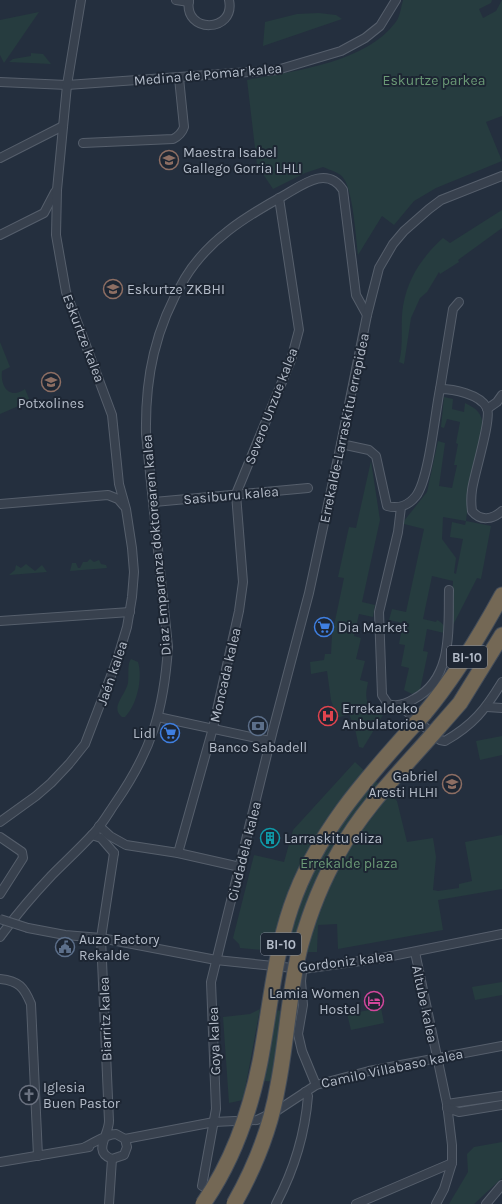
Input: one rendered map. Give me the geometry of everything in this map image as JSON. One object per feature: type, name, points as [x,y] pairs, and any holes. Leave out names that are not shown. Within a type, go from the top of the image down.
[{"type":"highway","name":"BI-10","points":[[203,1204],[220,1177],[245,1120],[260,1062],[281,944],[301,880],[331,826],[345,805],[443,692],[466,658],[502,595]]},
{"type":"highway","name":"BI-10","points":[[234,1204],[253,1168],[270,1120],[278,1086],[301,946],[323,883],[339,851],[362,817],[460,703],[502,635]]},
{"type":"street","name":"Eskurtze kalea","points":[[81,0],[63,126],[55,220],[57,249],[66,292],[112,415],[119,485]]},
{"type":"street","points":[[176,0],[189,1],[192,16],[202,25],[210,26],[223,21],[227,16],[230,9],[229,0]]},
{"type":"street","name":"Medina de Pomar kalea","points":[[0,82],[68,85],[277,70],[341,51],[366,38],[378,30],[392,9],[396,0]]},
{"type":"street","points":[[83,143],[173,139],[178,137],[183,132],[184,127],[180,78]]},
{"type":"street","points":[[0,158],[63,126]]},
{"type":"street","name":"Errekalde-Larraskitu errepidea","points":[[270,742],[309,593],[342,444],[367,315],[379,268],[393,244],[404,230],[419,216],[441,200],[502,176]]},
{"type":"street","name":"Diaz Emparanza doktorearen kalea","points":[[0,937],[19,912],[47,880],[92,835],[99,826],[133,777],[151,739],[158,717],[166,676],[168,647],[146,434],[145,400],[150,366],[163,323],[184,279],[210,246],[236,224],[269,203],[317,178],[329,178],[338,183],[343,190],[356,295],[367,315]]},
{"type":"street","name":"Eskurtze kalea","points":[[44,213],[57,190]]},
{"type":"street","name":"Severo Unzue kalea","points":[[236,494],[291,360],[299,330],[279,198]]},
{"type":"street","points":[[0,236],[44,213],[55,220]]},
{"type":"street","points":[[342,444],[370,450],[376,456],[387,506],[395,508],[407,505],[417,496],[425,477],[453,309],[459,302]]},
{"type":"street","points":[[440,389],[447,389],[473,396],[482,402],[487,409],[486,422],[472,490],[472,511],[479,517],[489,518],[497,516],[502,511]]},
{"type":"street","points":[[487,409],[497,402],[502,395]]},
{"type":"street","points":[[108,495],[119,485]]},
{"type":"street","name":"Jaén kalea","points":[[0,822],[36,796],[51,783],[70,764],[85,744],[117,660],[130,612],[134,572],[130,531],[119,485]]},
{"type":"street","name":"Sasiburu kalea","points":[[154,502],[308,488]]},
{"type":"street","name":"Moncada kalea","points":[[178,853],[213,728],[238,618],[243,582],[236,494]]},
{"type":"street","points":[[0,504],[108,495],[118,499],[125,506]]},
{"type":"street","points":[[401,507],[398,532],[379,612],[378,626],[382,660],[382,695],[384,702],[388,704],[404,704],[425,692],[438,676],[448,639],[449,590]]},
{"type":"street","points":[[0,621],[130,612]]},
{"type":"street","points":[[404,704],[405,710],[442,742],[466,728],[487,707],[502,682]]},
{"type":"street","points":[[487,707],[502,708]]},
{"type":"street","points":[[158,717],[213,728],[270,742]]},
{"type":"street","name":"Ciudadela kalea","points":[[216,960],[270,742]]},
{"type":"street","points":[[99,826],[110,836],[126,844],[178,853],[240,867]]},
{"type":"street","points":[[92,835],[101,838],[114,853],[126,844]]},
{"type":"street","points":[[0,837],[22,852],[23,858],[0,894]]},
{"type":"street","name":"Biarritz kalea","points":[[105,1137],[109,1121],[102,938],[114,853]]},
{"type":"street","name":"Gordoniz kalea","points":[[0,919],[28,928],[64,935],[102,938],[216,960],[303,969],[415,952],[502,934]]},
{"type":"street","name":"Altube kalea","points":[[415,952],[447,1106],[452,1164]]},
{"type":"street","name":"Goya kalea","points":[[202,1186],[216,1109],[211,982],[216,960]]},
{"type":"street","points":[[303,969],[301,981],[303,1005],[298,1034],[302,1051],[316,1085]]},
{"type":"street","points":[[0,979],[12,980],[22,986],[32,1004],[38,1156]]},
{"type":"street","name":"Camilo Villabaso kalea","points":[[125,1140],[214,1122],[257,1120],[278,1110],[316,1085],[369,1071],[502,1046]]},
{"type":"street","points":[[276,1204],[285,1188],[304,1130],[308,1096],[305,1092]]},
{"type":"street","points":[[447,1106],[502,1096]]},
{"type":"street","points":[[447,1106],[459,1112],[502,1105]]},
{"type":"street","points":[[85,1147],[105,1137],[116,1134],[125,1140],[126,1151],[120,1157],[112,1159],[105,1155],[102,1148],[105,1137]]},
{"type":"street","points":[[0,1162],[85,1147],[102,1148]]},
{"type":"street","points":[[109,1204],[112,1159]]},
{"type":"street","points":[[356,1204],[452,1164]]},
{"type":"street","points":[[436,1204],[444,1189],[452,1164]]},
{"type":"street","points":[[486,1204],[502,1185]]},
{"type":"green space","name":"Eskurtze parkea","points":[[403,0],[492,0],[491,3],[479,9],[483,18],[496,11],[502,0],[502,116],[486,122],[502,161],[436,188],[414,201],[394,225],[382,216],[358,255],[350,194],[342,177],[337,173],[323,167],[305,173],[273,189],[257,165],[247,80],[306,69],[347,56],[366,48],[382,37],[397,21]]},
{"type":"green space","points":[[39,12],[4,63],[0,55],[0,20]]},
{"type":"green space","points":[[319,13],[336,15],[342,19],[263,46],[265,22],[297,14]]},
{"type":"green space","points":[[31,53],[43,54],[51,64],[9,62],[13,59],[31,56]]},
{"type":"green space","points":[[502,210],[502,228],[458,260],[459,262],[440,274],[439,272],[427,292],[420,298],[411,318],[404,364],[399,362],[402,313],[405,296],[412,277],[422,260],[443,238],[450,243]]},
{"type":"green space","points":[[0,342],[10,367],[2,371],[4,387],[15,393],[25,389],[30,401],[0,414]]},
{"type":"green space","points":[[444,397],[453,399],[452,409],[464,412],[465,403],[480,414],[483,426],[470,488],[466,521],[491,526],[481,579],[477,578],[453,625],[451,617],[453,581],[432,576],[423,619],[436,622],[437,620],[443,624],[445,630],[444,643],[444,633],[427,629],[423,651],[428,652],[420,690],[412,694],[404,690],[409,668],[401,666],[405,645],[399,644],[403,623],[389,620],[392,609],[406,612],[424,529],[404,524],[404,521],[427,492],[438,441],[445,443],[439,486],[452,488],[457,465],[454,465],[460,422],[447,419],[444,428],[441,427]],"holes":[[[443,517],[466,521],[465,525],[452,522],[450,537],[463,539],[456,574],[454,573],[456,558],[442,539]]]},
{"type":"green space","points":[[371,461],[380,520],[362,602],[375,605],[373,617],[359,614],[354,636],[361,638],[356,659],[365,661],[360,680],[368,682],[366,694],[368,702],[373,709],[383,715],[363,748],[359,747],[355,729],[349,714],[337,718],[331,700],[327,671],[311,674],[310,662],[324,660],[325,654],[331,654],[332,635],[344,578],[338,577],[349,527],[356,528]]},
{"type":"green space","points":[[90,559],[94,562],[99,560],[101,564],[106,565],[107,568],[70,571],[72,563],[76,563],[78,568],[80,568],[83,562],[87,562]]},
{"type":"green space","points":[[26,564],[35,571],[42,565],[47,572],[9,575],[15,570],[16,565],[21,568]]},
{"type":"green space","points":[[131,659],[138,662],[140,676],[138,691],[133,706],[125,717],[122,717],[117,709],[119,701],[128,683]]},
{"type":"green space","points":[[502,736],[502,755],[480,760],[476,741]]},
{"type":"green space","name":"Errekalde plaza","points":[[355,762],[397,801],[407,842],[433,838],[436,857],[433,890],[438,891],[459,888],[459,884],[472,881],[465,842],[502,835],[502,889],[438,900],[443,930],[338,949],[337,924],[318,925],[317,952],[286,952],[240,948],[239,944],[233,938],[254,855],[284,862],[293,830]]},
{"type":"green space","points":[[502,982],[502,995],[475,1000],[472,987]]},
{"type":"green space","points":[[381,1008],[384,1023],[351,1030],[347,1014]]},
{"type":"green space","points":[[260,1009],[243,1100],[229,1103],[223,1017],[250,1014]]},
{"type":"green space","points":[[269,1009],[289,1012],[280,1083],[259,1080]]},
{"type":"green space","points":[[502,1142],[502,1178],[474,1204],[449,1204],[468,1172],[467,1154],[474,1147]]},
{"type":"place","name":"Maestra Isabel Gallego Gorria LHLI","points":[[169,160]]},
{"type":"place","name":"Eskurtze ZKBHI","points":[[113,289]]},
{"type":"place","name":"Potxolines","points":[[51,382]]},
{"type":"place","name":"Dia Market","points":[[324,627]]},
{"type":"place","name":"Errekaldeko Anbulatorioa","points":[[328,716]]},
{"type":"place","name":"Banco Sabadell","points":[[258,726]]},
{"type":"place","name":"Lidl","points":[[170,733]]},
{"type":"place","name":"Gabriel Aresti HLHI","points":[[452,784]]},
{"type":"place","name":"Larraskitu eliza","points":[[270,838]]},
{"type":"place","name":"Auzo Factory Rekalde","points":[[65,947]]},
{"type":"place","name":"Lamia Women Hostel","points":[[374,1001]]},
{"type":"place","name":"Iglesia Buen Pastor","points":[[29,1095]]}]
